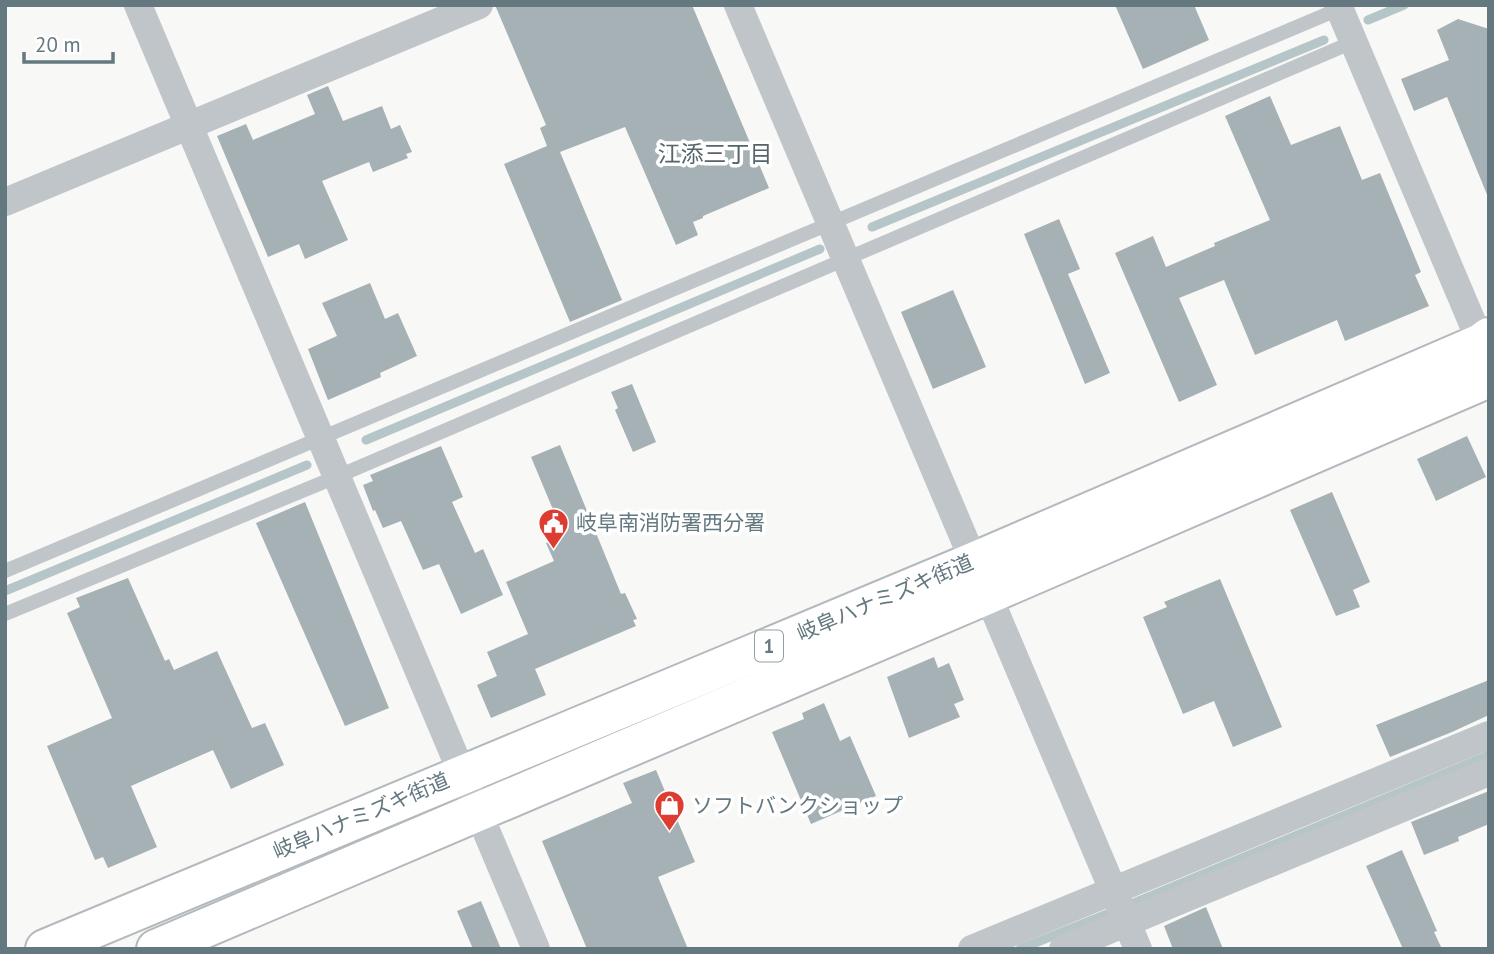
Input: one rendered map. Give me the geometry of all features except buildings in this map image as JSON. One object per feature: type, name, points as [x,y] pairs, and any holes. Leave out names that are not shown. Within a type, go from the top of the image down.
[{"type":"main road","name":"岐阜ハナミズキ街道","points":[[156,949],[479,812],[980,578],[1486,353]]},
{"type":"main road","name":"岐阜ハナミズキ街道","points":[[45,949],[463,773],[980,578]]},
{"type":"street","points":[[138,5],[536,949]]},
{"type":"street","points":[[5,202],[479,5]]},
{"type":"street","points":[[738,5],[1138,949]]},
{"type":"street","points":[[1339,7],[1486,353]]},
{"type":"street","points":[[972,949],[1489,735]]},
{"type":"street","points":[[1063,949],[1489,772]]},
{"type":"lane","points":[[5,571],[1339,7]]},
{"type":"lane","points":[[5,614],[336,477],[1353,42]]},
{"type":"waterway","points":[[1368,20],[1404,5]]},
{"type":"waterway","points":[[872,227],[1324,40]]},
{"type":"waterway","points":[[366,440],[820,249]]},
{"type":"waterway","points":[[5,591],[307,465]]},
{"type":"waterway","points":[[1129,905],[1489,755]]},
{"type":"waterway","points":[[1020,949],[1107,914]]},
{"type":"place","name":"岐阜南消防署西分署","points":[[553,550]]},
{"type":"place","name":"ソフトバンクショップ","points":[[669,833]]},
{"type":"district","name":"江添三丁目","points":[[715,154]]}]
